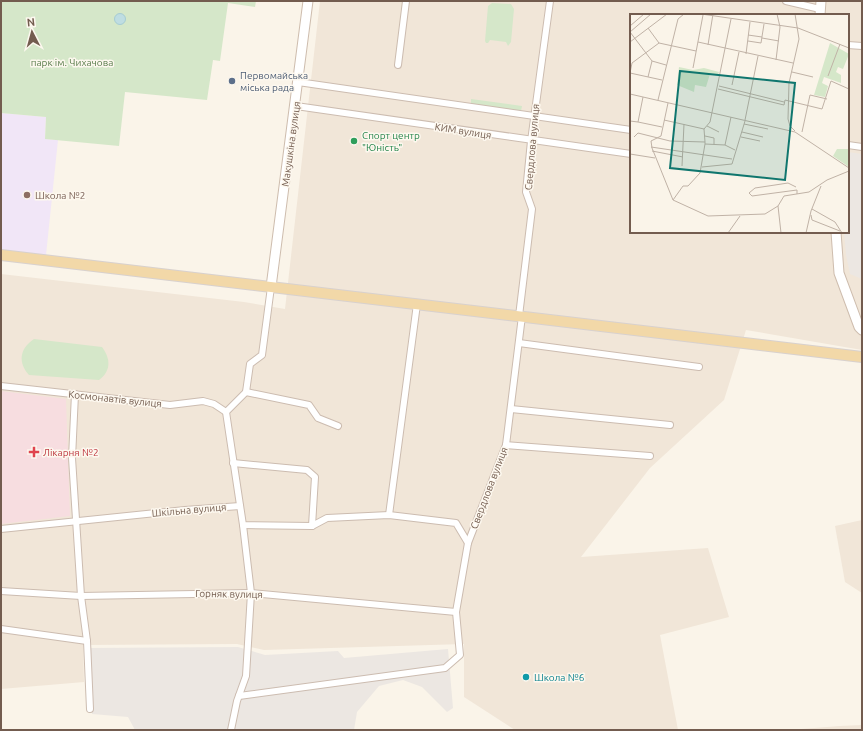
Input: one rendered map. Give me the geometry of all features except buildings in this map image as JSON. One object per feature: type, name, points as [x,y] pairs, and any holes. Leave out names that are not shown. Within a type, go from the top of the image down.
[{"type":"main road","points":[[1,255],[860,354]]},
{"type":"street","name":"Макушкіна вулиця","points":[[271,287],[296,106],[308,1]]},
{"type":"street","points":[[398,65],[406,1]]},
{"type":"street","name":"Свердлова вулиця","points":[[239,696],[445,668],[460,655],[456,612],[468,543],[506,445],[511,409],[532,209],[526,192],[534,117],[550,1]]},
{"type":"street","points":[[786,1],[820,8]]},
{"type":"street","points":[[849,45],[862,46]]},
{"type":"street","points":[[298,82],[630,130]]},
{"type":"street","name":"КИМ вулиця","points":[[296,106],[531,141],[630,154]]},
{"type":"street","points":[[849,145],[862,147]]},
{"type":"street","points":[[836,233],[839,273],[859,327],[862,330]]},
{"type":"street","points":[[240,506],[226,412],[246,392],[250,364],[262,355],[271,287]]},
{"type":"street","points":[[389,515],[417,304]]},
{"type":"street","points":[[519,343],[699,367]]},
{"type":"street","name":"Космонавтів вулиця","points":[[1,386],[170,405],[203,400],[214,404],[226,412]]},
{"type":"street","points":[[246,392],[309,405],[318,418],[338,426]]},
{"type":"street","points":[[75,394],[72,458],[81,596],[87,641],[90,709]]},
{"type":"street","points":[[511,409],[670,425]]},
{"type":"street","points":[[506,445],[650,456]]},
{"type":"street","points":[[234,463],[307,470],[315,477],[312,526]]},
{"type":"street","name":"Шкільна вулиця","points":[[1,529],[185,510],[240,506],[251,593],[246,676],[239,696],[231,730]]},
{"type":"street","points":[[243,525],[312,526],[327,518],[389,515],[456,524],[468,543]]},
{"type":"street","name":"Горняк вулиця","points":[[1,591],[81,596],[251,593],[456,612]]},
{"type":"street","points":[[1,629],[87,641]]},
{"type":"shaded area","points":[[320,1],[862,1],[862,350],[746,330],[724,400],[650,468],[581,557],[708,548],[729,617],[660,635],[678,730],[515,730],[464,697],[464,644],[264,650],[237,644],[83,645],[84,682],[1,689],[1,274],[244,302],[285,309]]},
{"type":"shaded area","name":"Школа №2","points":[[1,113],[46,117],[45,139],[58,140],[46,255],[1,249]]},
{"type":"shaded area","points":[[849,152],[862,154],[862,279],[850,274],[846,255],[844,233],[849,233]]},
{"type":"shaded area","name":"Лікарня №2","points":[[1,391],[66,399],[70,516],[1,524]]},
{"type":"shaded area","points":[[862,520],[862,593],[845,582],[835,526]]},
{"type":"shaded area","points":[[238,647],[265,655],[338,651],[344,658],[448,649],[453,708],[447,712],[422,687],[403,680],[379,686],[357,712],[354,730],[135,730],[128,717],[92,714],[90,648]]},
{"type":"shaded area","points":[[862,725],[862,730],[788,730],[840,726]]},
{"type":"green space","name":"парк ім. Чихачова","points":[[1,1],[256,1],[255,7],[228,3],[220,61],[213,60],[207,100],[125,92],[119,146],[45,139],[46,117],[1,113]]},
{"type":"green space","points":[[492,3],[511,4],[514,9],[511,42],[508,46],[506,42],[490,40],[486,43],[485,41],[488,6]]},
{"type":"green space","points":[[471,99],[522,106],[521,111],[471,104]]},
{"type":"green space","points":[[34,339],[102,347],[107,356],[108,369],[99,380],[29,375],[23,366],[22,356],[25,347]]},
{"type":"water","points":[[118,14],[122,14],[124,15],[124,23],[118,24],[115,21],[115,17]]},
{"type":"place","name":"Первомайська міська рада","points":[[232,81]]},
{"type":"place","name":"Спорт центр \"Юність\"","points":[[354,141]]},
{"type":"place","name":"Школа №2","points":[[27,195]]},
{"type":"place","name":"Лікарня №2","points":[[34,452]]},
{"type":"place","name":"Школа №6","points":[[526,677]]}]
